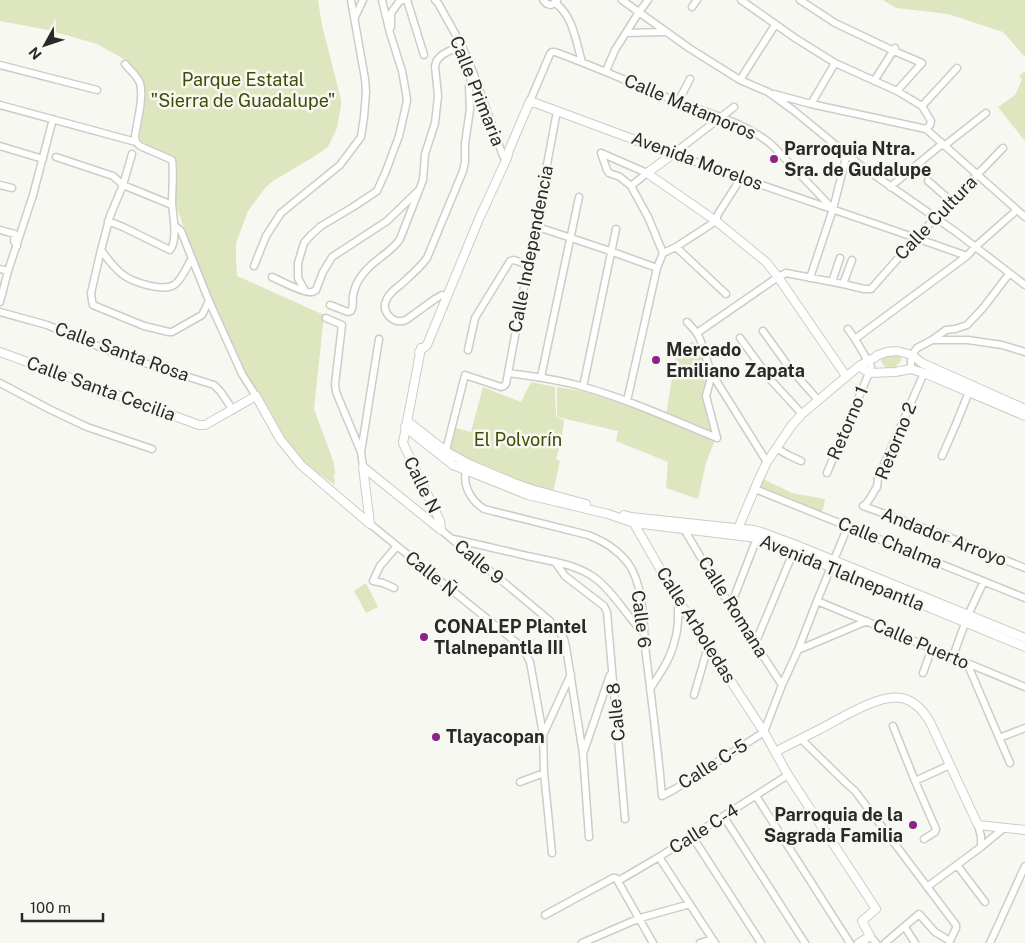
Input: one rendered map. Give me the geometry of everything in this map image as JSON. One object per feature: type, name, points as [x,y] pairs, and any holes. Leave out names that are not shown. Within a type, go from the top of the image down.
[{"type":"street","points":[[254,266],[266,236],[281,213],[340,165],[361,137],[366,92],[351,0]]},
{"type":"street","points":[[354,18],[363,0]]},
{"type":"street","points":[[304,291],[298,278],[298,263],[304,243],[321,226],[377,191],[399,136],[407,101],[406,93],[402,71],[382,0]]},
{"type":"street","points":[[390,33],[390,13],[403,0]]},
{"type":"street","points":[[408,0],[424,55]]},
{"type":"street","name":"Calle Primaria","points":[[435,0],[462,46],[474,72],[506,155]]},
{"type":"street","points":[[543,0],[547,4],[556,1],[570,21],[582,62]]},
{"type":"street","points":[[622,0],[689,48],[740,80],[768,92],[810,104],[926,129],[1025,217]]},
{"type":"street","points":[[606,71],[614,50],[648,0]]},
{"type":"street","points":[[692,7],[697,0]]},
{"type":"street","points":[[741,0],[775,25],[835,63],[897,91],[922,106],[931,121],[926,129]]},
{"type":"street","points":[[800,0],[835,23],[922,63],[897,91]]},
{"type":"street","points":[[740,80],[775,25]]},
{"type":"street","points":[[626,33],[665,32]]},
{"type":"street","points":[[330,305],[348,312],[351,311],[353,308],[353,294],[359,280],[370,266],[398,243],[423,180],[425,154],[435,123],[438,96],[435,66],[437,60],[442,55],[462,46]]},
{"type":"street","points":[[874,81],[894,49]]},
{"type":"street","name":"Calle Matamoros","points":[[530,101],[550,54],[556,52],[678,102],[721,117],[764,137],[833,209]]},
{"type":"street","points":[[810,104],[835,63]]},
{"type":"street","points":[[108,221],[170,250],[173,246],[172,160],[140,146],[136,142],[134,136],[141,96],[140,88],[138,80],[125,64]]},
{"type":"street","points":[[0,65],[97,90]]},
{"type":"street","points":[[922,106],[957,68]]},
{"type":"street","points":[[442,295],[402,322],[393,320],[386,312],[385,302],[389,295],[420,267],[427,258],[463,171],[470,109],[469,86],[474,72]]},
{"type":"street","points":[[678,102],[690,79]]},
{"type":"street","points":[[768,92],[890,187],[1025,285]]},
{"type":"street","points":[[420,352],[442,295],[530,101]]},
{"type":"street","name":"Avenida Morelos","points":[[530,101],[673,154],[967,256]]},
{"type":"street","points":[[0,105],[136,142]]},
{"type":"street","points":[[631,186],[734,107]]},
{"type":"street","name":"Calle Independencia","points":[[445,454],[464,375],[501,387],[506,384],[557,111]]},
{"type":"street","points":[[890,187],[986,113]]},
{"type":"street","points":[[0,302],[44,159],[53,119]]},
{"type":"street","points":[[0,146],[44,159]]},
{"type":"street","name":"Calle Cultura","points":[[843,284],[871,289],[916,238],[1003,148]]},
{"type":"street","points":[[663,253],[648,217],[631,186],[620,177],[609,173],[601,153],[647,173],[716,221],[766,262],[846,376]]},
{"type":"street","points":[[132,154],[123,185],[108,221],[91,293],[93,305],[144,326],[172,332],[202,315],[209,300]]},
{"type":"street","points":[[810,278],[833,209],[847,154]]},
{"type":"street","points":[[56,157],[113,176],[123,185],[172,205]]},
{"type":"street","points":[[627,401],[657,268],[663,253],[676,247],[716,221],[718,214],[741,178]]},
{"type":"street","points":[[928,181],[951,201]]},
{"type":"street","points":[[0,185],[12,188]]},
{"type":"street","points":[[272,277],[311,293],[316,290],[323,272],[332,257],[387,220],[420,189]]},
{"type":"street","points":[[541,377],[579,197]]},
{"type":"street","points":[[855,340],[967,256],[1017,210]]},
{"type":"street","points":[[420,352],[427,345],[477,219]]},
{"type":"street","points":[[174,225],[181,231],[242,374],[280,439],[300,465],[370,524]]},
{"type":"street","points":[[535,226],[657,268]]},
{"type":"street","points":[[583,387],[616,229]]},
{"type":"street","points":[[0,230],[15,234],[14,241],[17,246]]},
{"type":"street","points":[[676,247],[726,294]]},
{"type":"street","points":[[101,250],[118,270],[131,279],[160,287],[168,287],[175,284],[192,258]]},
{"type":"street","points":[[832,282],[840,258]]},
{"type":"street","points":[[468,350],[475,318],[510,261],[514,260],[528,265]]},
{"type":"street","points":[[697,333],[786,273],[843,284],[852,260]]},
{"type":"street","points":[[0,269],[8,271]]},
{"type":"street","points":[[912,369],[912,354],[917,348],[946,330],[967,325],[1009,274]]},
{"type":"street","name":"Calle Santa Rosa","points":[[0,312],[47,325],[119,355],[214,386],[220,391],[233,410]]},
{"type":"street","points":[[326,318],[342,325],[335,384],[336,392],[361,452],[370,524]]},
{"type":"street","points":[[687,322],[700,339],[706,362],[712,374],[767,462]]},
{"type":"street","points":[[848,329],[871,366],[870,373]]},
{"type":"street","points":[[763,331],[789,367],[818,400]]},
{"type":"street","points":[[740,338],[770,379],[802,414]]},
{"type":"street","points":[[361,452],[379,339]]},
{"type":"street","points":[[932,340],[968,340],[1002,345],[1025,352]]},
{"type":"street","points":[[736,532],[767,462],[802,414],[859,366],[887,352],[897,351],[912,354],[922,363],[1025,409]]},
{"type":"street","name":"Calle Santa Cecilia","points":[[0,352],[202,425],[233,410]]},
{"type":"street","name":"Calle N","points":[[420,352],[403,446],[440,521],[441,530]]},
{"type":"street","points":[[859,366],[870,373],[912,369],[1025,416]]},
{"type":"street","points":[[508,373],[541,377],[583,387],[627,401],[718,438],[706,396],[712,374]]},
{"type":"street","name":"Retorno 1","points":[[827,473],[870,373]]},
{"type":"street","name":"Retorno 2","points":[[863,506],[868,504],[873,491],[878,487],[878,478],[924,373]]},
{"type":"street","points":[[0,383],[88,427],[152,449]]},
{"type":"street","points":[[942,456],[969,392]]},
{"type":"street","points":[[233,410],[256,396]]},
{"type":"street","name":"Avenida Tlalnepantla","points":[[406,424],[445,454],[458,459],[467,468],[531,489],[611,510],[632,520],[684,529],[761,532],[965,623],[1025,647]]},
{"type":"street","points":[[776,448],[801,461]]},
{"type":"street","name":"Calle 9","points":[[364,468],[554,625],[564,639],[583,754],[590,837]]},
{"type":"street","name":"Calle 6","points":[[467,468],[465,483],[476,504],[484,509],[588,535],[616,549],[628,564],[641,596],[643,632],[662,796]]},
{"type":"street","name":"Calle Chalma","points":[[755,488],[1025,598]]},
{"type":"street","name":"Andador Arroyo","points":[[863,506],[946,536],[1025,568]]},
{"type":"street","name":"Avenida Tlalnepantla","points":[[632,520],[736,532],[794,548]]},
{"type":"street","name":"Calle Arboledas","points":[[632,520],[678,600],[764,732],[788,775],[876,909],[862,921],[870,936]]},
{"type":"street","name":"Calle Ñ","points":[[370,524],[517,643],[525,652],[530,662],[543,734],[544,773],[552,854]]},
{"type":"street","points":[[764,732],[848,526]]},
{"type":"street","name":"Calle Romana","points":[[684,529],[717,585],[782,685]]},
{"type":"street","points":[[451,538],[555,562],[580,570],[596,579],[606,588],[643,632]]},
{"type":"street","points":[[731,605],[757,538]]},
{"type":"street","points":[[394,588],[374,581],[380,566],[397,546]]},
{"type":"street","points":[[755,644],[794,548]]},
{"type":"street","name":"Calle 8","points":[[555,562],[565,576],[604,606],[607,612],[625,819]]},
{"type":"street","name":"Avenida Tlalnepantla","points":[[832,564],[968,614],[1025,638]]},
{"type":"street","points":[[953,656],[968,614],[984,581]]},
{"type":"street","points":[[650,689],[667,661],[674,645],[678,628],[678,600]]},
{"type":"street","name":"Calle Puerto","points":[[817,601],[1025,687]]},
{"type":"street","points":[[798,650],[867,621]]},
{"type":"street","points":[[694,695],[708,647]]},
{"type":"street","points":[[923,673],[932,648]]},
{"type":"street","points":[[967,663],[1010,762]]},
{"type":"street","points":[[583,754],[612,672]]},
{"type":"street","points":[[543,734],[571,673]]},
{"type":"street","points":[[775,752],[880,699],[907,699],[930,722],[978,825],[981,847]]},
{"type":"street","points":[[892,726],[936,830],[924,840]]},
{"type":"street","points":[[999,738],[1025,728]]},
{"type":"street","name":"Calle C-5","points":[[662,796],[764,732]]},
{"type":"street","points":[[800,739],[855,791],[956,923],[956,928],[950,941],[942,940],[919,914],[885,943]]},
{"type":"street","points":[[914,781],[950,765]]},
{"type":"street","points":[[520,782],[544,773]]},
{"type":"street","name":"Calle C-4","points":[[545,914],[613,878],[617,880],[659,858],[788,775]]},
{"type":"street","points":[[756,796],[850,943]]},
{"type":"street","points":[[724,817],[806,943]]},
{"type":"street","points":[[978,825],[1025,830]]},
{"type":"street","points":[[927,887],[1004,828]]},
{"type":"street","points":[[692,836],[761,943]]},
{"type":"street","points":[[659,858],[713,941],[700,943]]},
{"type":"street","points":[[957,864],[985,902]]},
{"type":"street","points":[[990,943],[1025,866]]},
{"type":"street","points":[[617,880],[653,943]]},
{"type":"street","points":[[582,943],[640,918],[690,904]]},
{"type":"street","points":[[904,927],[915,943]]},
{"type":"street","points":[[859,943],[870,936],[876,943]]},
{"type":"green space","name":"Parque Estatal \"Sierra de Guadalupe\"","points":[[0,0],[318,0],[322,25],[341,100],[337,128],[328,147],[266,187],[248,211],[236,243],[236,261],[237,276],[324,315],[314,409],[334,463],[335,485],[304,463],[266,413],[236,356],[202,281],[179,214],[174,196],[177,167],[169,154],[160,152],[139,140],[142,88],[127,61],[97,44],[48,30],[0,21]]},
{"type":"green space","points":[[883,0],[1025,0],[1025,57],[1003,32],[948,14],[896,8]]},
{"type":"green space","points":[[1025,71],[1025,141],[998,107],[1015,95],[1022,80],[1019,76]]},
{"type":"green space","points":[[693,341],[709,373],[705,397],[715,435],[666,415],[676,354]]},
{"type":"green space","points":[[894,352],[901,355],[901,361],[895,367],[888,369],[882,362],[881,357]]},
{"type":"green space","name":"El Polvorín","points":[[531,382],[555,387],[556,417],[564,420],[556,459],[560,461],[553,492],[489,471],[447,452],[456,428],[471,432],[483,387],[521,402]]},
{"type":"green space","points":[[557,387],[584,392],[620,403],[715,440],[706,463],[698,499],[666,488],[668,462],[616,441],[618,431],[557,417]]},
{"type":"green space","points":[[763,479],[792,493],[825,499],[820,515],[758,487]]},
{"type":"green space","points":[[366,583],[378,607],[366,613],[354,591]]},
{"type":"place","name":"Parroquia Ntra. Sra. de Gudalupe","points":[[774,159]]},
{"type":"place","name":"Mercado Emiliano Zapata","points":[[656,360]]},
{"type":"place","name":"CONALEP Plantel Tlalnepantla III","points":[[424,637]]},
{"type":"place","name":"Tlayacopan","points":[[436,737]]},
{"type":"place","name":"Parroquia de la Sagrada Familia","points":[[913,825]]}]
